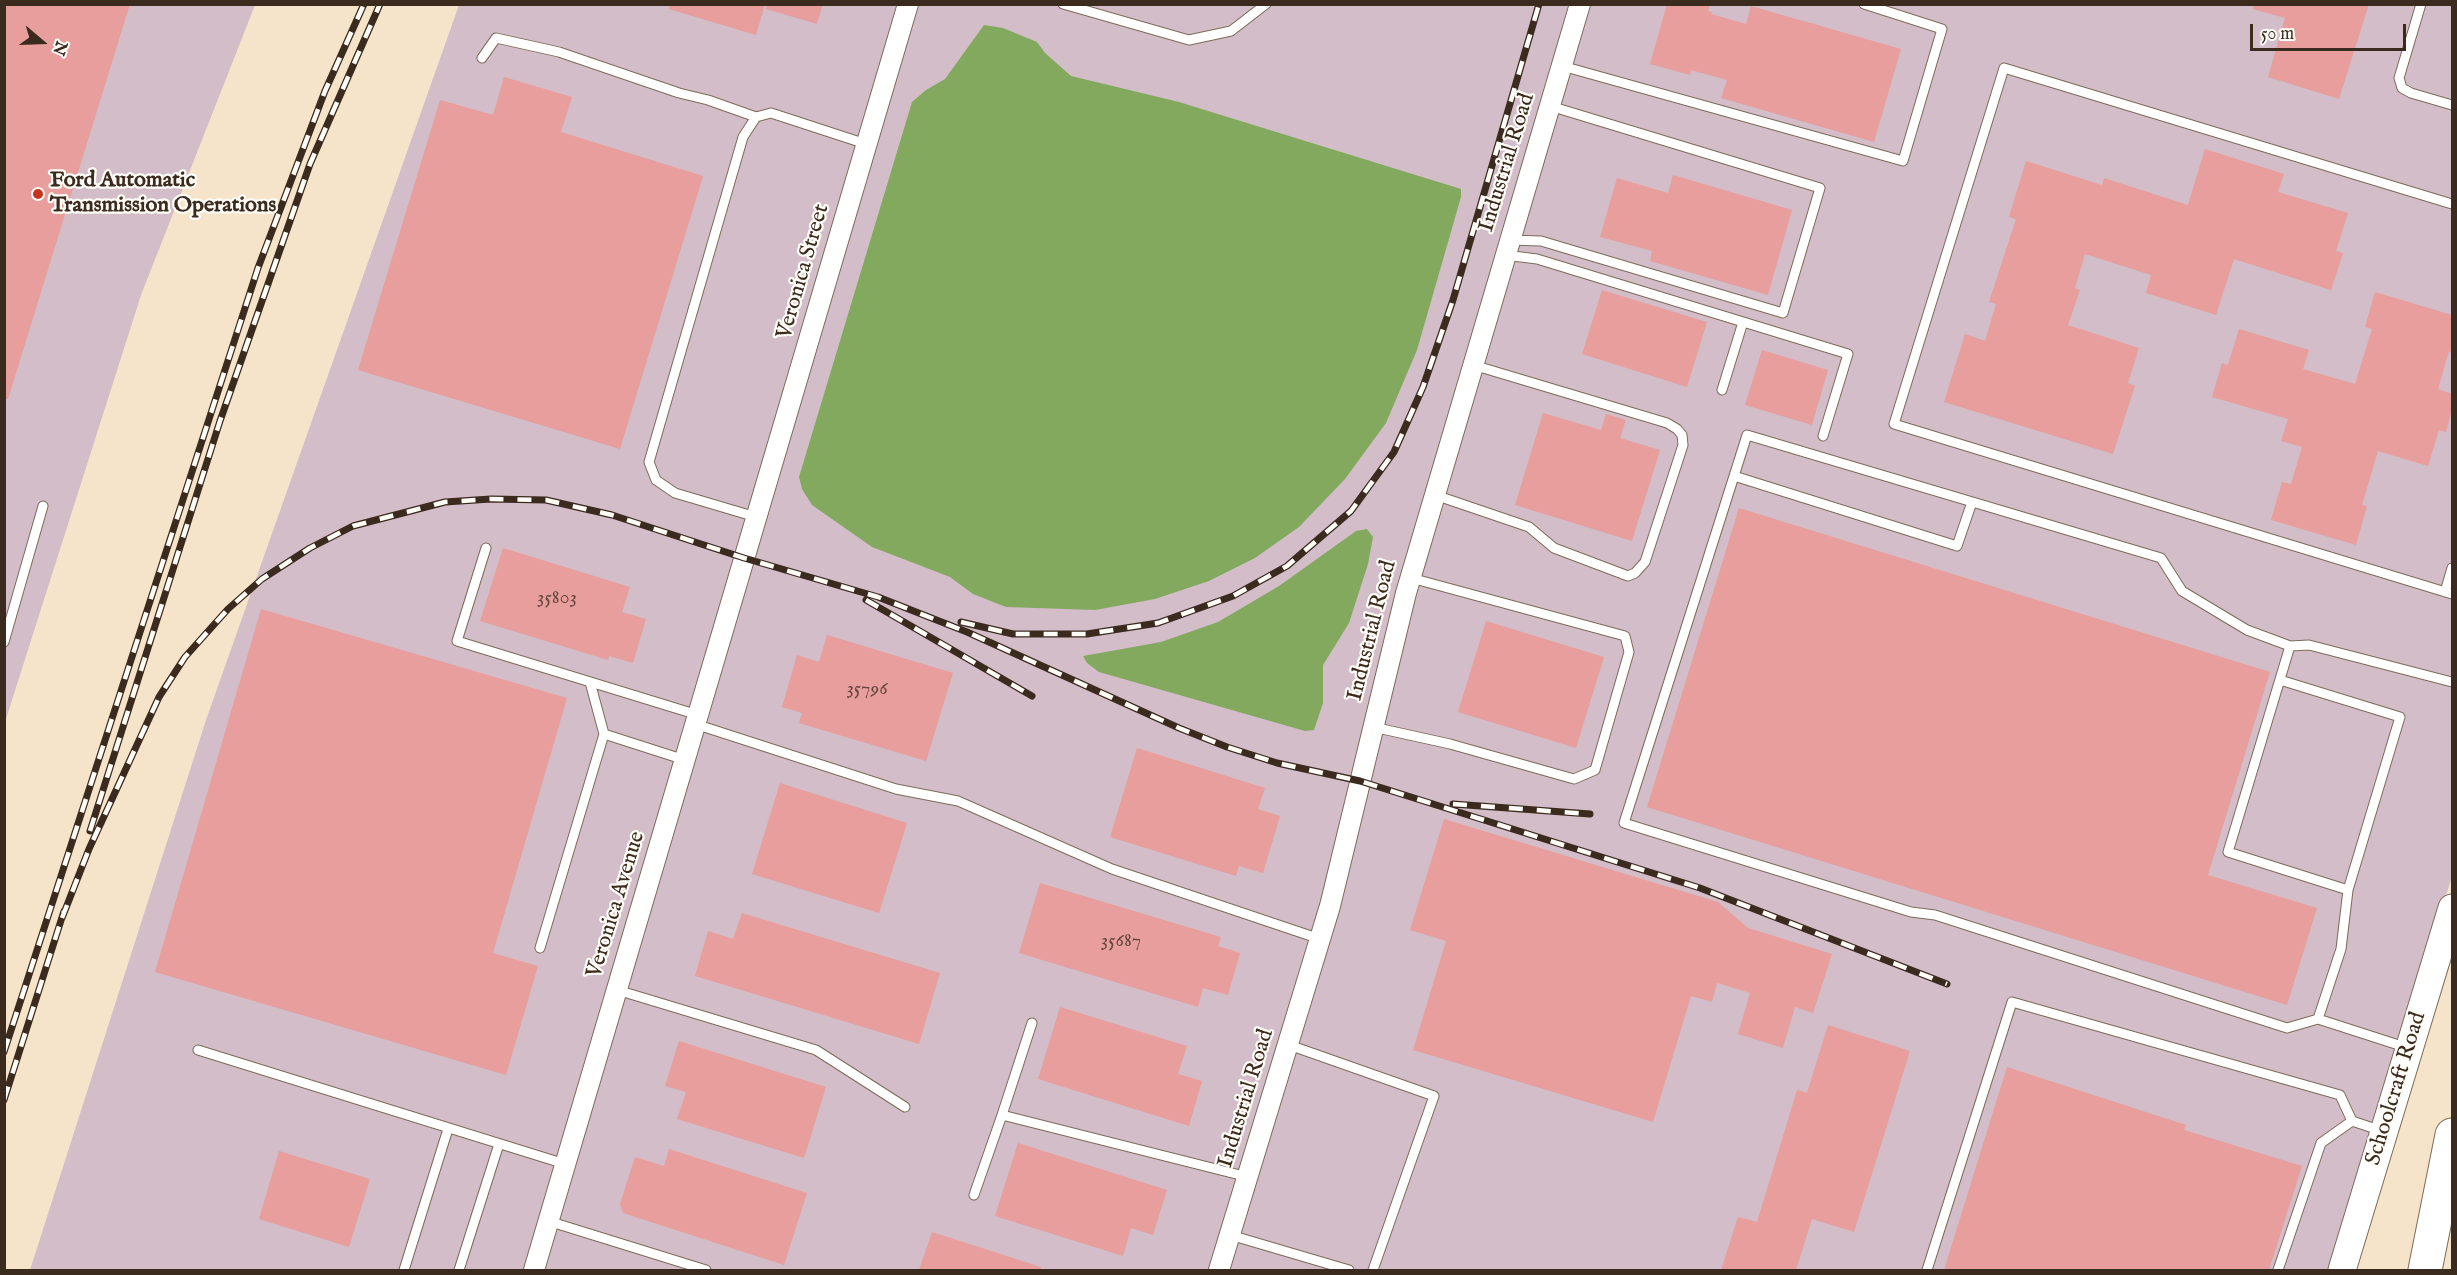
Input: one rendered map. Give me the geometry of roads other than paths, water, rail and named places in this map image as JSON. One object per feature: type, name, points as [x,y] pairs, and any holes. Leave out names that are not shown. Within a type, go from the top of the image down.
[{"type":"highway","points":[[2425,1270],[2452,1135]]},
{"type":"highway","points":[[2440,1270],[2452,1229]]},
{"type":"main road","name":"Schoolcraft Road","points":[[2342,1270],[2452,908]]},
{"type":"street","name":"Veronica Street","points":[[746,553],[908,4]]},
{"type":"street","name":"Industrial Road","points":[[1219,1270],[1320,939],[1411,578],[1580,4]]},
{"type":"street","name":"Veronica Avenue","points":[[534,1270],[746,553]]},
{"type":"lane","points":[[1063,4],[1189,40],[1231,31],[1266,4]]},
{"type":"lane","points":[[1562,66],[1903,161],[1942,29],[1863,4]]},
{"type":"lane","points":[[2421,4],[2399,78],[2402,88],[2411,93],[2452,105]]},
{"type":"lane","points":[[482,58],[496,38],[559,52],[756,117],[771,114],[866,144]]},
{"type":"lane","points":[[2452,204],[2004,68],[1894,424],[2449,593],[2452,568]]},
{"type":"lane","points":[[1508,248],[1541,241],[1783,313],[1820,188],[1550,106]]},
{"type":"lane","points":[[756,117],[743,137],[649,462],[656,480],[675,494],[756,518]]},
{"type":"lane","points":[[1508,248],[1537,259],[1848,354],[1823,436]]},
{"type":"lane","points":[[1722,390],[1743,322]]},
{"type":"lane","points":[[1435,495],[1529,527],[1554,548],[1628,576],[1635,573],[1645,562],[1683,445],[1682,435],[1667,423],[1473,365]]},
{"type":"lane","points":[[2410,1048],[2318,1019],[2287,1028],[1935,915],[1911,912],[1624,823],[1747,435],[2161,558],[2182,591],[2247,630],[2290,646],[2309,645],[2452,682]]},
{"type":"lane","points":[[1734,476],[1957,546],[1972,502]]},
{"type":"lane","points":[[4,642],[43,506]]},
{"type":"lane","points":[[486,548],[457,641],[590,682],[897,789],[958,801],[1112,869],[1320,939]]},
{"type":"lane","points":[[1374,727],[1450,744],[1574,779],[1595,770],[1629,652],[1624,636],[1411,578]]},
{"type":"lane","points":[[2290,646],[2228,852],[2348,890]]},
{"type":"lane","points":[[2280,680],[2400,717],[2348,890],[2341,949],[2318,1019]]},
{"type":"lane","points":[[540,948],[604,734],[590,682]]},
{"type":"lane","points":[[604,734],[685,760]]},
{"type":"lane","points":[[616,990],[816,1050],[905,1107]]},
{"type":"lane","points":[[1927,1270],[2012,1002],[2340,1095],[2352,1121],[2384,1131]]},
{"type":"lane","points":[[974,1195],[1032,1023]]},
{"type":"lane","points":[[1288,1045],[1434,1096],[1373,1270]]},
{"type":"lane","points":[[198,1050],[565,1164]]},
{"type":"lane","points":[[1002,1115],[1248,1177]]},
{"type":"lane","points":[[2278,1270],[2321,1143],[2352,1121]]},
{"type":"lane","points":[[404,1270],[448,1129]]},
{"type":"lane","points":[[459,1270],[499,1144]]},
{"type":"lane","points":[[548,1221],[706,1270]]},
{"type":"lane","points":[[1230,1235],[1349,1270]]},
{"type":"railway","points":[[4,1052],[258,268],[325,91],[364,4]]},
{"type":"railway","points":[[90,831],[220,421],[310,164],[380,4]]},
{"type":"railway","points":[[961,622],[1013,634],[1087,634],[1158,623],[1233,596],[1287,566],[1351,511],[1394,452],[1423,387],[1453,300],[1539,4]]},
{"type":"railway","points":[[62,918],[89,849],[159,697],[185,657],[228,609],[262,579],[310,548],[353,526],[445,502],[491,499],[546,500],[612,515],[744,558],[878,597],[967,632],[1179,728],[1227,747],[1277,763],[1360,781],[1700,888],[1947,984]]},
{"type":"railway","points":[[866,600],[1032,696]]},
{"type":"railway","points":[[1453,804],[1590,814]]},
{"type":"railway","points":[[4,1100],[64,911]]},
{"type":"place","name":"Ford Automatic Transmission Operations","points":[[38,194]]}]
